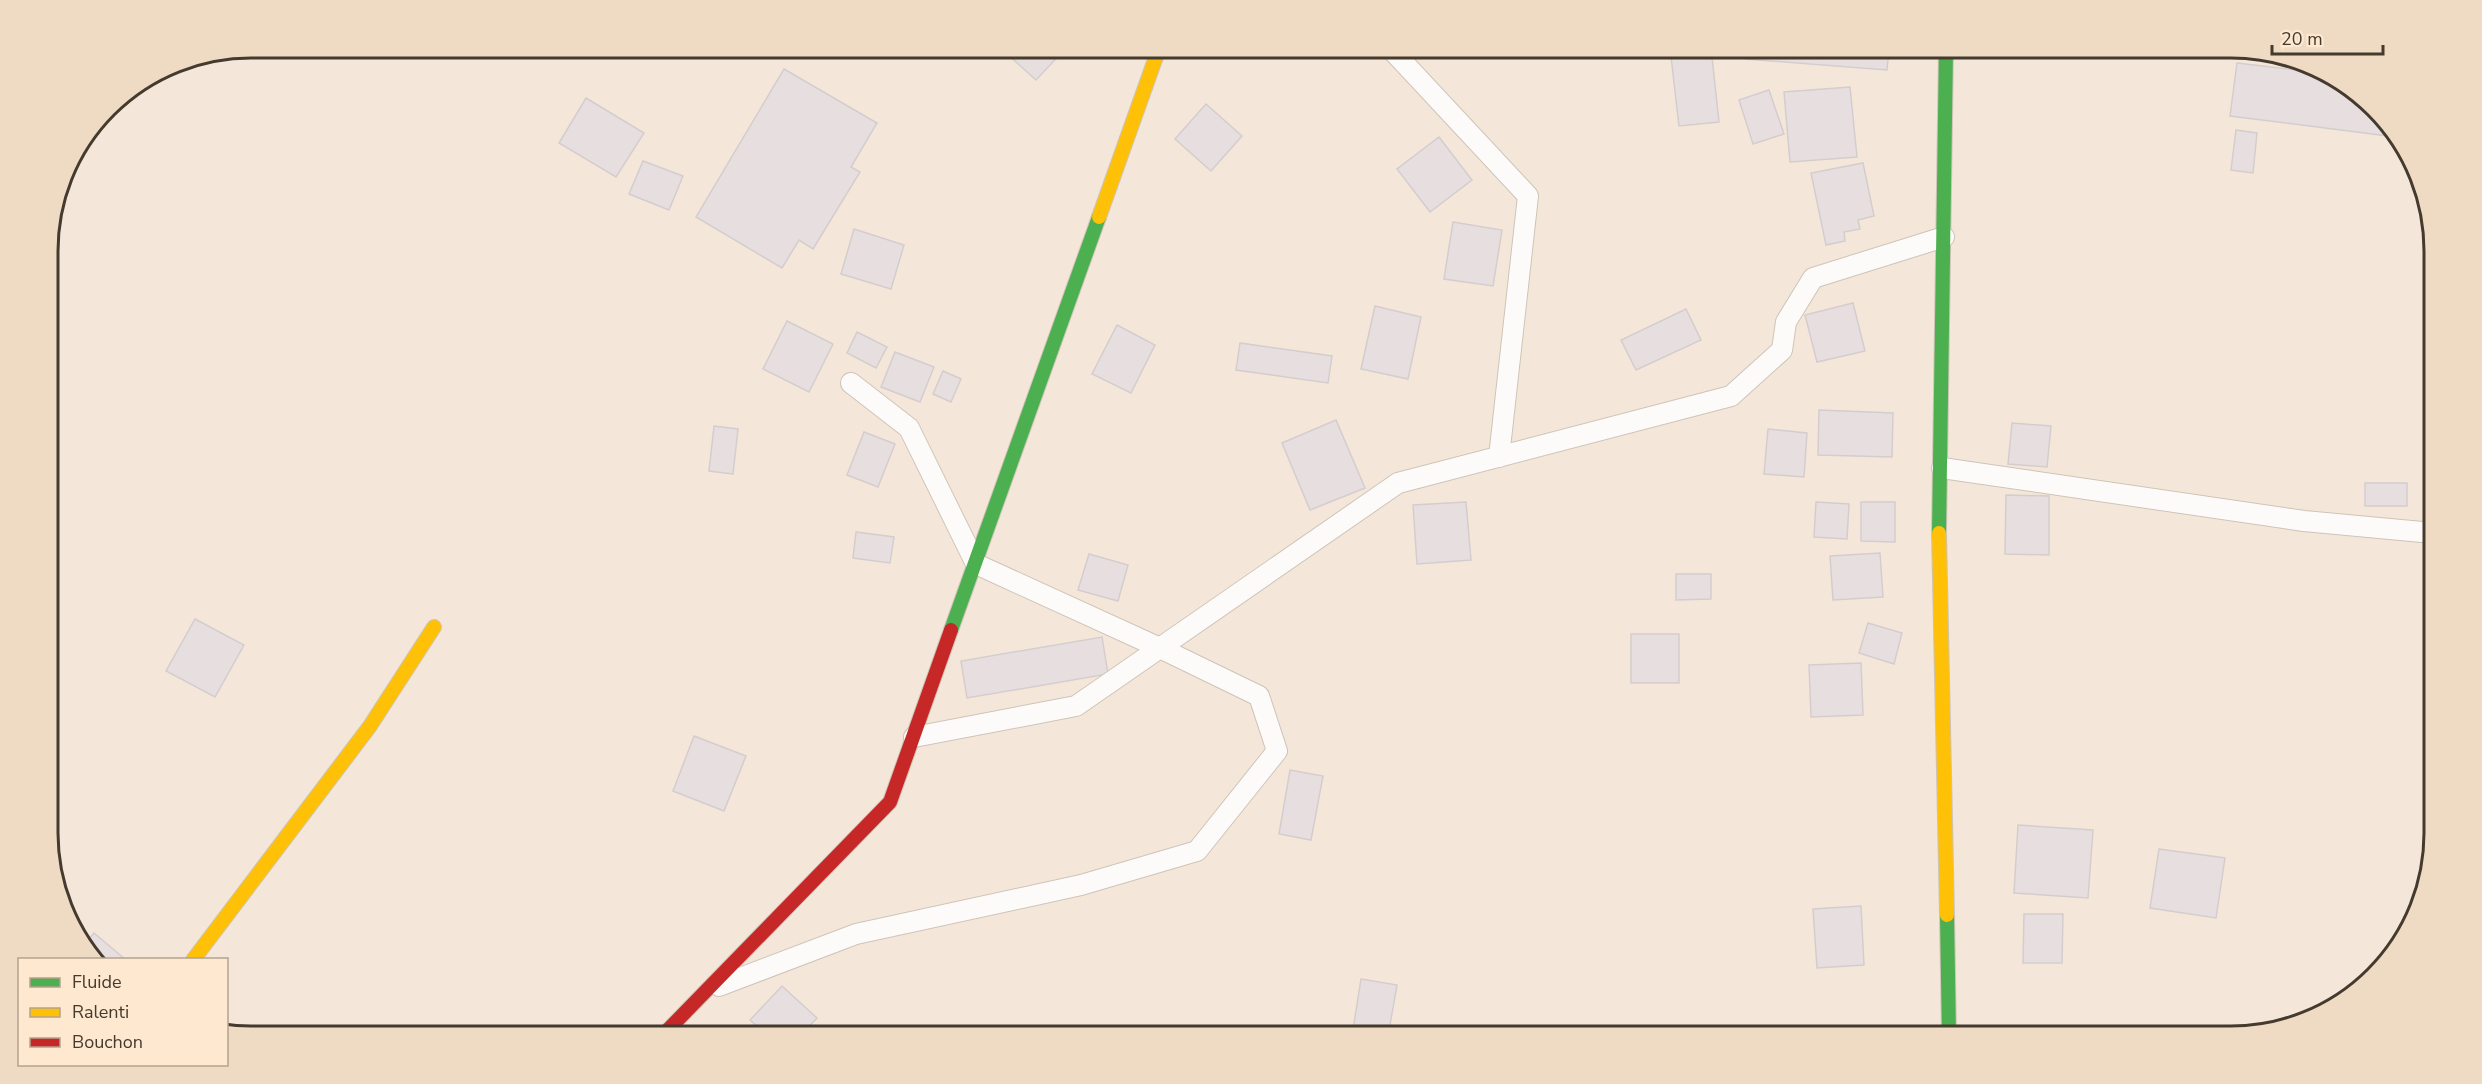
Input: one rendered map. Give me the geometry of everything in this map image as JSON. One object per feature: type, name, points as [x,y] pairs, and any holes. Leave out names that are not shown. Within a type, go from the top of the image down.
[{"type":"street","points":[[672,1026],[890,802],[1156,58]]},
{"type":"street","points":[[1946,58],[1942,468],[1939,540],[1950,1025]]},
{"type":"street","points":[[195,958],[370,726],[434,627]]},
{"type":"lane","points":[[1399,58],[1528,196],[1499,457]]},
{"type":"lane","points":[[914,737],[1076,706],[1398,483],[1731,396],[1782,350],[1786,322],[1813,278],[1944,237]]},
{"type":"lane","points":[[705,992],[856,934],[1081,885],[1197,852],[1277,752],[1258,696],[1160,648],[976,564],[909,428],[852,383]]},
{"type":"lane","points":[[1942,468],[2304,521],[2424,532]]},
{"type":"building","points":[[1012,58],[1057,58],[1036,80]]},
{"type":"building","points":[[1671,58],[1712,58],[1719,122],[1679,126]]},
{"type":"building","points":[[1746,58],[1888,58],[1887,70]]},
{"type":"building","points":[[2237,63],[2295,70],[2327,84],[2348,98],[2385,136],[2230,116]]},
{"type":"building","points":[[784,69],[877,123],[851,167],[860,172],[813,249],[799,240],[782,268],[696,217]]},
{"type":"building","points":[[1850,87],[1857,157],[1790,162],[1784,92]]},
{"type":"building","points":[[1769,90],[1784,134],[1753,144],[1739,100]]},
{"type":"building","points":[[586,98],[644,133],[616,177],[559,143]]},
{"type":"building","points":[[1206,104],[1242,136],[1211,171],[1175,139]]},
{"type":"building","points":[[2236,130],[2257,133],[2253,173],[2231,170]]},
{"type":"building","points":[[1439,137],[1472,180],[1430,212],[1397,169]]},
{"type":"building","points":[[643,161],[683,176],[669,210],[629,194]]},
{"type":"building","points":[[1863,163],[1874,216],[1858,220],[1860,229],[1844,232],[1845,241],[1826,245],[1811,173]]},
{"type":"building","points":[[1453,222],[1502,230],[1493,286],[1444,279]]},
{"type":"building","points":[[854,229],[904,245],[891,289],[841,274]]},
{"type":"building","points":[[1853,303],[1865,351],[1817,362],[1805,315]]},
{"type":"building","points":[[1375,306],[1421,317],[1408,379],[1361,369]]},
{"type":"building","points":[[1686,309],[1701,340],[1636,370],[1621,340]]},
{"type":"building","points":[[787,321],[833,344],[809,392],[763,369]]},
{"type":"building","points":[[1117,325],[1155,345],[1131,393],[1092,374]]},
{"type":"building","points":[[857,332],[887,347],[876,368],[847,353]]},
{"type":"building","points":[[1240,343],[1332,356],[1328,383],[1236,370]]},
{"type":"building","points":[[895,352],[934,367],[920,402],[881,387]]},
{"type":"building","points":[[943,371],[961,379],[951,402],[933,394]]},
{"type":"building","points":[[1819,410],[1893,413],[1892,457],[1818,455]]},
{"type":"building","points":[[1336,420],[1365,488],[1310,510],[1282,443]]},
{"type":"building","points":[[2012,423],[2051,426],[2047,467],[2008,464]]},
{"type":"building","points":[[714,426],[738,429],[733,474],[709,471]]},
{"type":"building","points":[[1768,429],[1807,433],[1804,477],[1764,474]]},
{"type":"building","points":[[864,432],[895,444],[878,487],[847,475]]},
{"type":"building","points":[[2365,483],[2407,483],[2407,506],[2365,506]]},
{"type":"building","points":[[2006,495],[2049,496],[2049,555],[2005,554]]},
{"type":"building","points":[[1466,502],[1471,560],[1417,564],[1413,505]]},
{"type":"building","points":[[1816,502],[1849,504],[1847,539],[1814,537]]},
{"type":"building","points":[[1861,502],[1895,502],[1895,542],[1861,541]]},
{"type":"building","points":[[856,532],[894,537],[890,563],[853,558]]},
{"type":"building","points":[[1880,553],[1883,597],[1833,600],[1830,556]]},
{"type":"building","points":[[1089,554],[1128,565],[1118,601],[1078,590]]},
{"type":"building","points":[[1676,574],[1711,574],[1711,599],[1676,600]]},
{"type":"building","points":[[195,619],[244,645],[215,697],[166,671]]},
{"type":"building","points":[[1868,623],[1902,633],[1894,664],[1859,653]]},
{"type":"building","points":[[1631,634],[1679,634],[1679,683],[1631,683]]},
{"type":"building","points":[[1102,637],[1108,674],[967,698],[961,661]]},
{"type":"building","points":[[1861,663],[1863,715],[1811,717],[1809,665]]},
{"type":"building","points":[[694,736],[746,756],[724,811],[673,791]]},
{"type":"building","points":[[1290,770],[1323,776],[1311,840],[1279,834]]},
{"type":"building","points":[[2018,825],[2093,830],[2088,898],[2014,893]]},
{"type":"building","points":[[2159,849],[2225,858],[2216,918],[2150,908]]},
{"type":"building","points":[[1861,906],[1864,965],[1817,968],[1813,909]]},
{"type":"building","points":[[2024,914],[2063,914],[2062,963],[2023,963]]},
{"type":"building","points":[[94,933],[124,958],[105,958],[90,938]]},
{"type":"building","points":[[1361,979],[1397,985],[1390,1025],[1354,1025]]},
{"type":"building","points":[[782,986],[817,1018],[810,1026],[756,1026],[750,1020]]},
{"type":"traffic: fast","points":[[1939,533],[1946,58]]},
{"type":"traffic: fast","points":[[951,630],[1099,217]]},
{"type":"traffic: fast","points":[[1947,915],[1949,1025]]},
{"type":"traffic: slow","points":[[1099,217],[1156,58]]},
{"type":"traffic: slow","points":[[1939,533],[1947,915]]},
{"type":"traffic: slow","points":[[195,958],[370,726],[434,627]]},
{"type":"traffic: jam","points":[[672,1026],[890,802],[951,630]]}]
